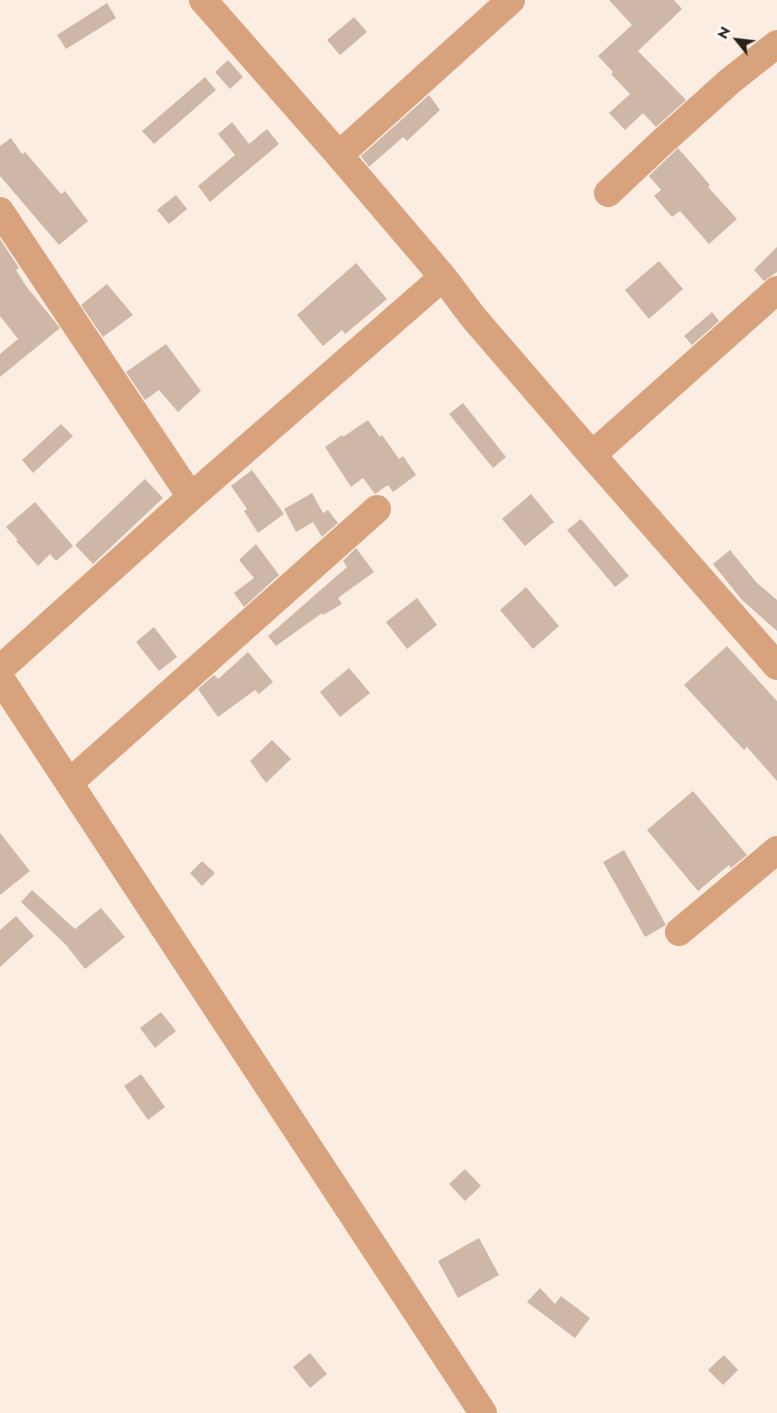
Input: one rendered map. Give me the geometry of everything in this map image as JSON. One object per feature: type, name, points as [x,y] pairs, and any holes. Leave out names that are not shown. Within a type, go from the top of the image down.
[{"type":"street","points":[[203,0],[339,154],[443,277],[473,317],[777,666]]},
{"type":"street","points":[[339,154],[511,0]]},
{"type":"street","points":[[608,193],[730,81],[777,44]]},
{"type":"street","points":[[0,210],[191,497]]},
{"type":"street","points":[[0,669],[191,497],[443,277]]},
{"type":"street","points":[[592,455],[777,290]]},
{"type":"street","points":[[69,783],[377,509]]},
{"type":"street","points":[[0,678],[483,1413]]},
{"type":"street","points":[[679,932],[777,850]]},
{"type":"building","points":[[609,0],[674,0],[682,9],[638,51],[686,100],[656,127],[643,113],[625,130],[609,113],[630,94],[611,74],[613,72],[598,56],[632,25]]},
{"type":"building","points":[[107,3],[116,18],[66,49],[57,35]]},
{"type":"building","points":[[354,17],[367,32],[340,55],[327,40]]},
{"type":"building","points":[[228,60],[243,77],[230,89],[215,72]]},
{"type":"building","points":[[205,77],[216,90],[154,144],[142,131]]},
{"type":"building","points":[[429,95],[440,110],[407,141],[403,137],[369,167],[361,156]]},
{"type":"building","points":[[232,122],[249,144],[267,129],[279,144],[210,202],[198,186],[235,155],[218,134]]},
{"type":"building","points":[[11,138],[22,154],[25,152],[61,194],[65,191],[88,221],[59,245],[0,176],[0,146]]},
{"type":"building","points":[[678,148],[710,185],[708,187],[737,219],[709,244],[680,211],[672,217],[654,196],[661,190],[649,176]]},
{"type":"building","points":[[176,195],[187,209],[169,224],[157,210]]},
{"type":"building","points":[[0,239],[19,268],[16,270],[26,286],[60,328],[0,377],[0,354],[18,339],[0,316]]},
{"type":"building","points":[[777,247],[777,272],[764,281],[754,270]]},
{"type":"building","points":[[659,261],[683,289],[649,319],[625,290]]},
{"type":"building","points":[[356,263],[387,299],[345,334],[342,330],[323,346],[297,315]]},
{"type":"building","points":[[107,284],[133,315],[103,337],[81,305]]},
{"type":"building","points":[[712,312],[719,321],[692,345],[684,336]]},
{"type":"building","points":[[166,344],[201,391],[178,412],[159,390],[145,400],[126,372]]},
{"type":"building","points":[[463,403],[506,457],[493,468],[449,414]]},
{"type":"building","points":[[368,420],[380,437],[382,435],[399,459],[403,456],[416,475],[393,492],[388,485],[375,494],[363,478],[351,487],[325,447]]},
{"type":"building","points":[[61,424],[73,436],[33,473],[22,460]]},
{"type":"building","points":[[252,470],[284,514],[258,533],[244,511],[247,509],[231,486]]},
{"type":"building","points":[[145,479],[163,498],[93,564],[75,545]]},
{"type":"building","points":[[312,493],[323,513],[328,510],[338,523],[322,537],[313,522],[296,532],[284,509]]},
{"type":"building","points":[[531,494],[554,522],[525,546],[502,519]]},
{"type":"building","points":[[35,502],[73,546],[56,561],[50,554],[38,566],[6,527]]},
{"type":"building","points":[[581,519],[629,576],[615,587],[567,530]]},
{"type":"building","points":[[256,544],[279,575],[244,607],[234,593],[254,578],[239,560]]},
{"type":"building","points":[[356,548],[374,572],[338,598],[342,604],[323,615],[322,613],[276,646],[268,636],[347,567],[343,561]]},
{"type":"building","points":[[730,550],[756,582],[777,600],[777,631],[742,600],[713,564]]},
{"type":"building","points":[[526,587],[559,626],[533,649],[500,610]]},
{"type":"building","points":[[417,598],[437,625],[407,649],[386,622]]},
{"type":"building","points":[[154,627],[177,657],[159,671],[136,642]]},
{"type":"building","points":[[727,646],[777,701],[777,781],[747,747],[744,750],[684,685]]},
{"type":"building","points":[[248,652],[273,682],[259,694],[255,690],[218,717],[198,689],[214,675],[218,679]]},
{"type":"building","points":[[349,668],[370,693],[340,717],[320,692]]},
{"type":"building","points":[[272,740],[291,759],[266,783],[250,761]]},
{"type":"building","points":[[693,791],[747,855],[731,868],[729,865],[698,891],[647,830]]},
{"type":"building","points":[[0,833],[30,871],[0,895]]},
{"type":"building","points":[[624,850],[666,925],[645,937],[603,862]]},
{"type":"building","points":[[202,861],[215,873],[202,886],[190,873]]},
{"type":"building","points":[[32,890],[75,929],[101,908],[125,937],[85,969],[66,945],[21,902]]},
{"type":"building","points":[[16,916],[34,936],[0,967],[0,930]]},
{"type":"building","points":[[161,1012],[176,1031],[155,1048],[140,1028]]},
{"type":"building","points":[[141,1074],[165,1107],[148,1120],[124,1086]]},
{"type":"building","points":[[465,1169],[481,1186],[465,1201],[449,1184]]},
{"type":"building","points":[[479,1238],[499,1275],[458,1298],[438,1261]]},
{"type":"building","points":[[540,1288],[555,1304],[561,1296],[590,1318],[575,1338],[527,1302]]},
{"type":"building","points":[[310,1353],[327,1374],[310,1388],[293,1367]]},
{"type":"building","points":[[724,1355],[738,1370],[723,1385],[708,1370]]}]
